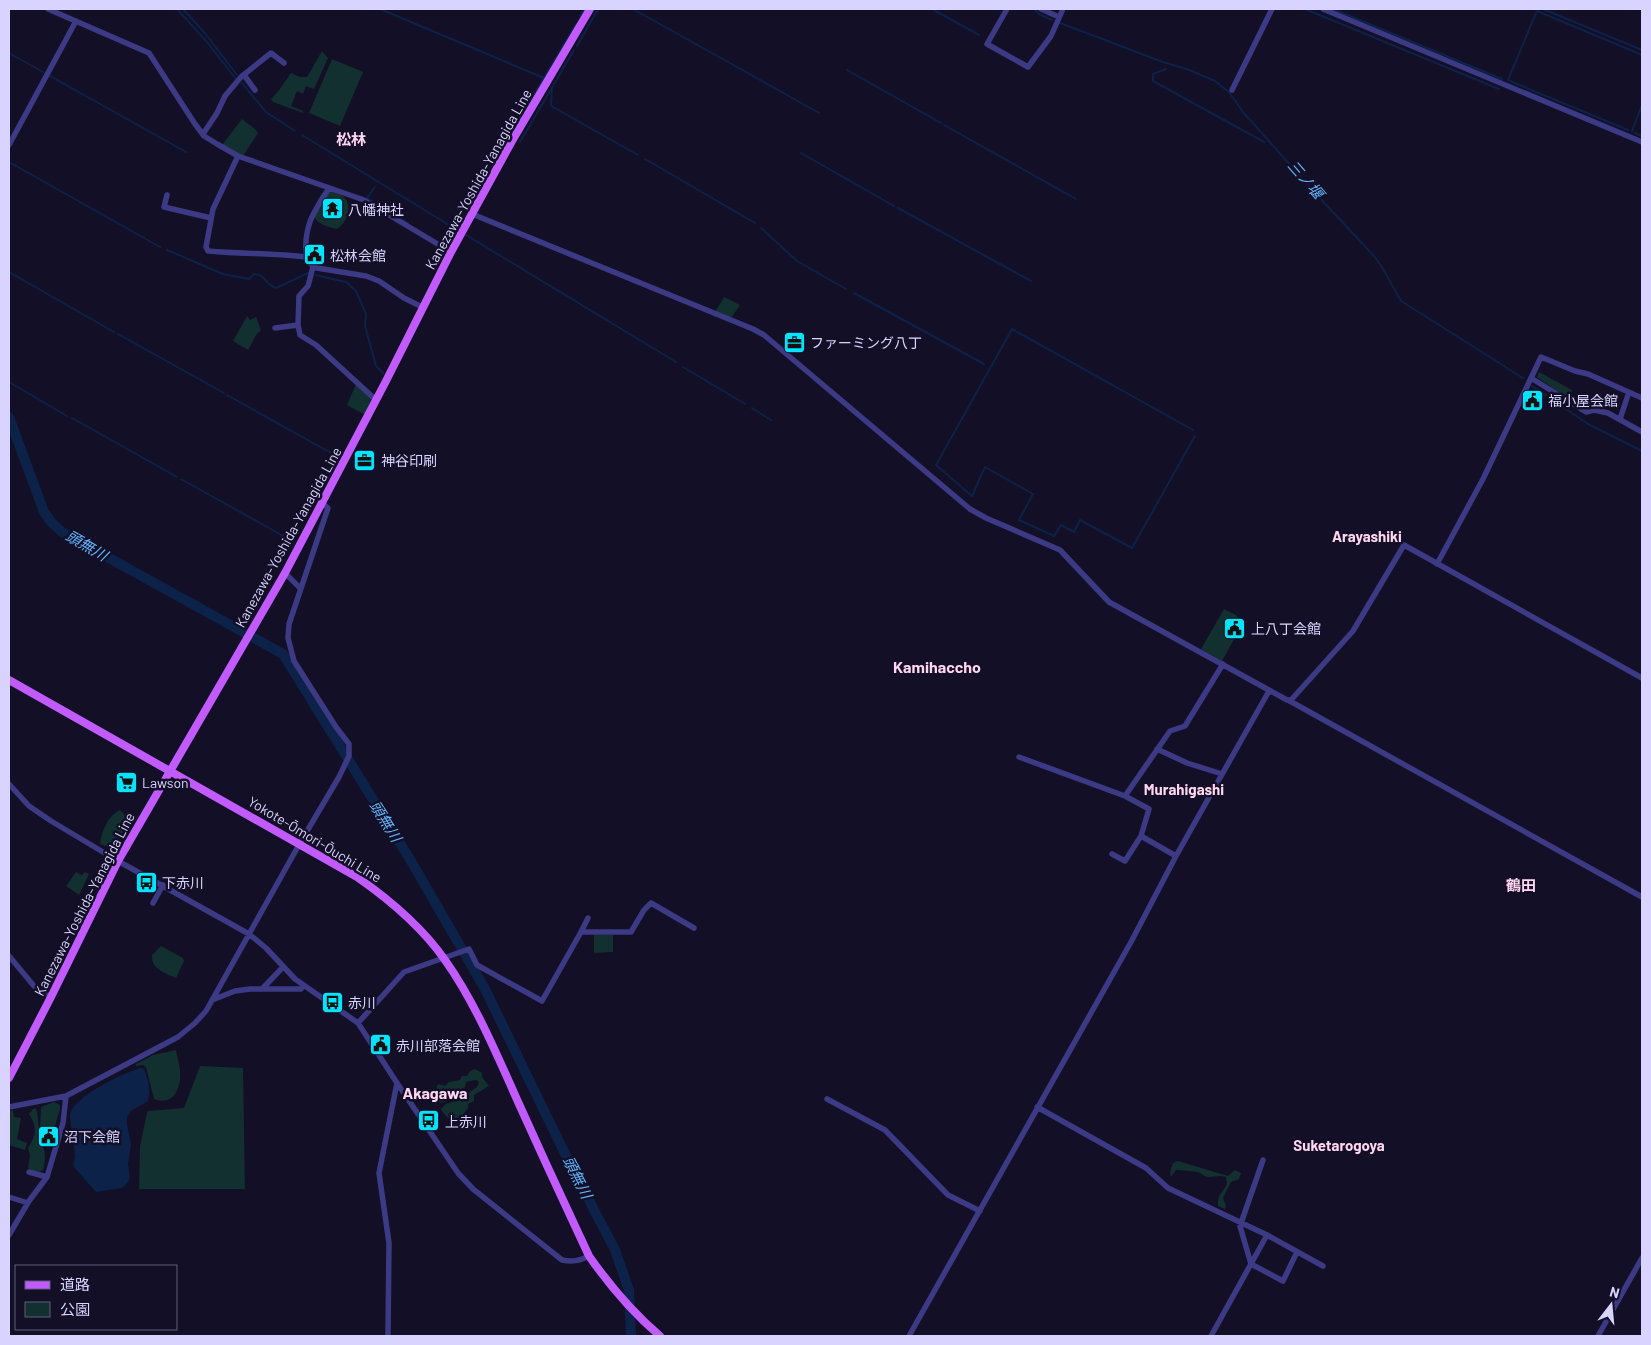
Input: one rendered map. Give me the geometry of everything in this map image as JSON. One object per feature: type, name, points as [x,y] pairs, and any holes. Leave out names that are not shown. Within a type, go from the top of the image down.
[{"type":"main road","name":"Kanezawa-Yoshida-Yanagida Line","points":[[9,1078],[118,861],[284,573],[376,400],[450,252],[516,133],[590,9]]},
{"type":"main road","name":"Yokote-Ōmori-Ōuchi Line","points":[[9,680],[357,877],[383,894],[419,930],[444,959],[464,990],[486,1033],[589,1256],[624,1303],[660,1336]]},
{"type":"street","points":[[1007,9],[987,44],[1028,67],[1050,36],[1062,9]]},
{"type":"street","points":[[1041,9],[1059,17]]},
{"type":"street","points":[[1232,90],[1272,9]]},
{"type":"street","points":[[1323,9],[1642,142]]},
{"type":"street","points":[[52,10],[149,53],[203,134],[238,156],[364,200],[450,252]]},
{"type":"street","points":[[9,145],[76,21]]},
{"type":"street","points":[[203,134],[217,113],[225,96],[244,75],[271,53],[284,63]]},
{"type":"street","points":[[244,75],[255,90]]},
{"type":"street","points":[[238,156],[217,199],[211,218],[206,247],[208,251],[306,257]]},
{"type":"street","points":[[328,188],[308,228],[306,257],[308,263],[313,267],[366,276],[379,281],[404,298],[422,307]]},
{"type":"street","points":[[167,195],[164,207],[211,218]]},
{"type":"street","points":[[472,214],[764,335],[970,509],[986,518],[1060,550],[1109,602],[1642,897]]},
{"type":"street","points":[[313,267],[308,286],[299,296],[298,325],[300,335],[316,345],[376,400]]},
{"type":"street","points":[[276,328],[298,325]]},
{"type":"street","points":[[1437,564],[1483,479],[1542,357],[1575,371],[1588,374],[1642,398]]},
{"type":"street","points":[[1531,378],[1586,412],[1599,410],[1620,419],[1642,432]]},
{"type":"street","points":[[1620,419],[1629,392]]},
{"type":"street","points":[[9,1107],[66,1096],[178,1037],[195,1023],[212,1000],[339,777],[349,756],[349,744],[294,661],[288,638],[289,624],[300,588],[314,554],[328,508],[322,502]]},
{"type":"street","points":[[1287,700],[1291,700],[1353,632],[1404,546],[1642,678]]},
{"type":"street","points":[[284,573],[300,588]]},
{"type":"street","points":[[1125,796],[1170,731],[1184,726],[1223,664]]},
{"type":"street","points":[[909,1336],[1131,942],[1176,856],[1269,691]]},
{"type":"street","points":[[1157,749],[1187,763],[1222,774]]},
{"type":"street","points":[[1019,757],[1125,796],[1149,809],[1141,836],[1125,861],[1112,854]]},
{"type":"street","points":[[9,784],[29,806],[118,861],[249,934],[266,948],[303,986],[358,1023],[396,1083],[458,1173],[473,1189],[562,1260],[580,1261],[589,1256]]},
{"type":"street","points":[[1141,836],[1176,856]]},
{"type":"street","points":[[153,903],[163,885]]},
{"type":"street","points":[[581,932],[631,932],[644,910],[651,903],[694,928]]},
{"type":"street","points":[[358,1023],[404,972],[468,949],[477,965],[542,1002],[588,918]]},
{"type":"street","points":[[9,956],[34,986],[51,997]]},
{"type":"street","points":[[263,988],[282,966]]},
{"type":"street","points":[[212,1000],[235,991],[263,988],[301,990],[303,986]]},
{"type":"street","points":[[388,1336],[389,1243],[379,1173],[396,1083]]},
{"type":"street","points":[[9,1235],[28,1203],[47,1177],[63,1123],[66,1096]]},
{"type":"street","points":[[827,1098],[885,1130],[948,1195],[980,1211]]},
{"type":"street","points":[[1037,1107],[1146,1168],[1168,1188],[1267,1236],[1322,1266]]},
{"type":"street","points":[[1263,1160],[1240,1226],[1251,1264],[1283,1280],[1297,1252]]},
{"type":"street","points":[[29,1172],[47,1177]]},
{"type":"street","points":[[9,1197],[28,1203]]},
{"type":"street","points":[[1211,1336],[1267,1236]]},
{"type":"street","points":[[1598,1336],[1642,1258]]},
{"type":"green space","points":[[322,51],[328,58],[314,89],[306,86],[303,94],[297,91],[291,106],[303,111],[303,113],[273,102],[271,99],[291,73],[300,77],[307,77]]},
{"type":"green space","points":[[332,59],[363,72],[340,126],[309,113]]},
{"type":"green space","points":[[242,119],[258,133],[243,156],[222,145]]},
{"type":"green space","points":[[333,190],[344,197],[348,205],[346,219],[337,229],[322,224],[314,217],[314,207],[322,193]]},
{"type":"green space","points":[[724,297],[740,305],[731,318],[715,312]]},
{"type":"green space","points":[[247,316],[250,320],[256,317],[261,330],[248,350],[233,341]]},
{"type":"green space","points":[[1539,372],[1572,390],[1569,399],[1537,377]]},
{"type":"green space","points":[[356,384],[372,399],[365,415],[347,405]]},
{"type":"green space","points":[[1224,609],[1236,615],[1243,623],[1222,661],[1201,649]]},
{"type":"green space","points":[[120,810],[129,825],[117,845],[108,847],[100,844],[108,820]]},
{"type":"green space","points":[[76,872],[82,875],[85,872],[89,874],[79,895],[66,886]]},
{"type":"green space","points":[[594,935],[613,935],[613,952],[594,953]]},
{"type":"green space","points":[[161,946],[183,958],[184,961],[176,978],[156,967],[152,960],[152,955]]},
{"type":"green space","points":[[176,1050],[180,1070],[178,1089],[172,1098],[161,1101],[154,1099],[146,1067],[143,1065],[136,1066],[136,1064],[153,1055]]},
{"type":"green space","points":[[200,1066],[243,1068],[245,1189],[139,1189],[140,1146],[147,1113],[148,1111],[184,1108]]},
{"type":"green space","points":[[475,1069],[482,1073],[482,1077],[489,1086],[474,1095],[474,1101],[468,1104],[468,1108],[464,1113],[466,1117],[464,1121],[457,1123],[449,1119],[441,1109],[446,1104],[457,1100],[456,1097],[477,1087],[479,1082],[476,1080],[466,1082],[465,1087],[441,1103],[437,1102],[435,1094],[437,1086],[439,1084],[445,1086],[449,1082],[460,1080],[462,1076],[467,1076],[470,1071]]},
{"type":"green space","points":[[54,1102],[60,1105],[60,1109],[53,1133],[40,1130],[41,1107]]},
{"type":"green space","points":[[36,1108],[45,1153],[43,1170],[39,1172],[28,1168],[30,1155],[28,1148],[35,1131],[29,1114]]},
{"type":"green space","points":[[13,1110],[14,1117],[21,1118],[17,1139],[27,1143],[25,1150],[9,1145],[9,1111]]},
{"type":"green space","points":[[1178,1161],[1228,1176],[1235,1170],[1241,1173],[1239,1179],[1231,1182],[1223,1198],[1226,1206],[1225,1209],[1218,1206],[1218,1202],[1219,1196],[1227,1184],[1226,1177],[1207,1177],[1197,1172],[1176,1170],[1171,1177],[1170,1172],[1173,1163]]},
{"type":"water","points":[[141,1068],[144,1069],[148,1081],[149,1097],[148,1101],[131,1111],[127,1117],[131,1145],[128,1164],[130,1178],[122,1188],[96,1192],[73,1166],[75,1156],[70,1117],[72,1110],[78,1102],[99,1087]]},
{"type":"waterway","points":[[177,9],[207,42],[235,78]]},
{"type":"waterway","points":[[183,9],[204,32],[237,75]]},
{"type":"waterway","points":[[380,9],[544,78]]},
{"type":"waterway","points":[[580,16],[585,9]]},
{"type":"waterway","points":[[577,46],[598,9]]},
{"type":"waterway","points":[[633,9],[701,47]]},
{"type":"waterway","points":[[932,9],[979,35]]},
{"type":"waterway","name":"三ノ堰","points":[[1034,9],[1039,14],[1052,20]]},
{"type":"waterway","points":[[1305,9],[1499,89]]},
{"type":"waterway","points":[[1333,9],[1502,79]]},
{"type":"waterway","points":[[1543,9],[1642,50]]},
{"type":"waterway","points":[[1537,11],[1642,55]]},
{"type":"waterway","points":[[1508,80],[1536,13]]},
{"type":"waterway","name":"三ノ堰","points":[[1060,23],[1215,81],[1229,92],[1243,112],[1374,256],[1401,301],[1523,378]]},
{"type":"waterway","points":[[514,128],[576,24]]},
{"type":"waterway","points":[[703,48],[819,113]]},
{"type":"waterway","points":[[520,142],[574,50]]},
{"type":"waterway","points":[[9,53],[43,72]]},
{"type":"waterway","points":[[1166,69],[1153,74],[1153,81],[1264,142]]},
{"type":"waterway","points":[[847,70],[941,123]]},
{"type":"waterway","points":[[50,76],[186,152]]},
{"type":"waterway","points":[[1510,81],[1628,130]]},
{"type":"waterway","points":[[242,83],[266,112],[295,131]]},
{"type":"waterway","points":[[552,88],[551,105],[553,107],[638,155]]},
{"type":"waterway","points":[[1632,131],[1642,105]]},
{"type":"waterway","points":[[944,125],[1076,199]]},
{"type":"waterway","points":[[1635,133],[1642,136]]},
{"type":"waterway","points":[[302,135],[457,230]]},
{"type":"waterway","points":[[801,153],[894,206]]},
{"type":"waterway","points":[[645,159],[755,223]]},
{"type":"waterway","points":[[9,162],[160,247]]},
{"type":"waterway","points":[[375,187],[367,198],[408,223]]},
{"type":"waterway","points":[[898,208],[1031,281]]},
{"type":"waterway","points":[[761,228],[797,261],[846,289]]},
{"type":"waterway","points":[[466,235],[676,362]]},
{"type":"waterway","points":[[167,250],[223,274],[249,279],[254,274],[258,274],[276,288],[308,273]]},
{"type":"waterway","points":[[9,272],[114,332]]},
{"type":"waterway","points":[[315,275],[346,282],[356,291],[366,314],[365,326],[376,366],[383,373]]},
{"type":"waterway","points":[[854,293],[984,364]]},
{"type":"waterway","points":[[1193,430],[1012,329],[936,465],[972,496],[985,467],[1033,494],[1019,520],[1054,536],[1061,525],[1074,532],[1080,520],[1132,548],[1195,436]]},
{"type":"waterway","points":[[118,334],[224,393]]},
{"type":"waterway","points":[[683,367],[745,404]]},
{"type":"waterway","points":[[9,382],[67,416]]},
{"type":"waterway","name":"三ノ堰","points":[[1532,386],[1588,424],[1642,451]]},
{"type":"waterway","points":[[227,395],[340,458]]},
{"type":"waterway","points":[[752,408],[771,420]]},
{"type":"waterway","name":"頭無川","points":[[9,417],[44,512],[62,532],[283,654],[411,861],[485,989],[569,1162],[615,1250],[629,1290],[631,1336]]},
{"type":"waterway","points":[[72,418],[177,477]]},
{"type":"waterway","points":[[181,479],[294,542]]},
{"type":"place","name":"八幡神社","points":[[332,209]]},
{"type":"place","name":"松林会館","points":[[314,255]]},
{"type":"place","name":"ファーミング八丁","points":[[794,342]]},
{"type":"place","name":"福小屋会館","points":[[1532,400]]},
{"type":"place","name":"神谷印刷","points":[[365,460]]},
{"type":"place","name":"上八丁会館","points":[[1235,628]]},
{"type":"place","name":"Lawson","points":[[126,782]]},
{"type":"place","name":"下赤川","points":[[146,882]]},
{"type":"place","name":"赤川","points":[[332,1002]]},
{"type":"place","name":"赤川部落会館","points":[[380,1045]]},
{"type":"place","name":"上赤川","points":[[429,1121]]},
{"type":"place","name":"沼下会館","points":[[48,1136]]},
{"type":"district","name":"松林","points":[[351,139]]},
{"type":"district","name":"Arayashiki","points":[[1367,536]]},
{"type":"district","name":"Kamihaccho","points":[[937,666]]},
{"type":"district","name":"Murahigashi","points":[[1184,789]]},
{"type":"district","name":"鶴田","points":[[1521,885]]},
{"type":"district","name":"Akagawa","points":[[435,1092]]},
{"type":"district","name":"Suketarogoya","points":[[1339,1145]]}]
